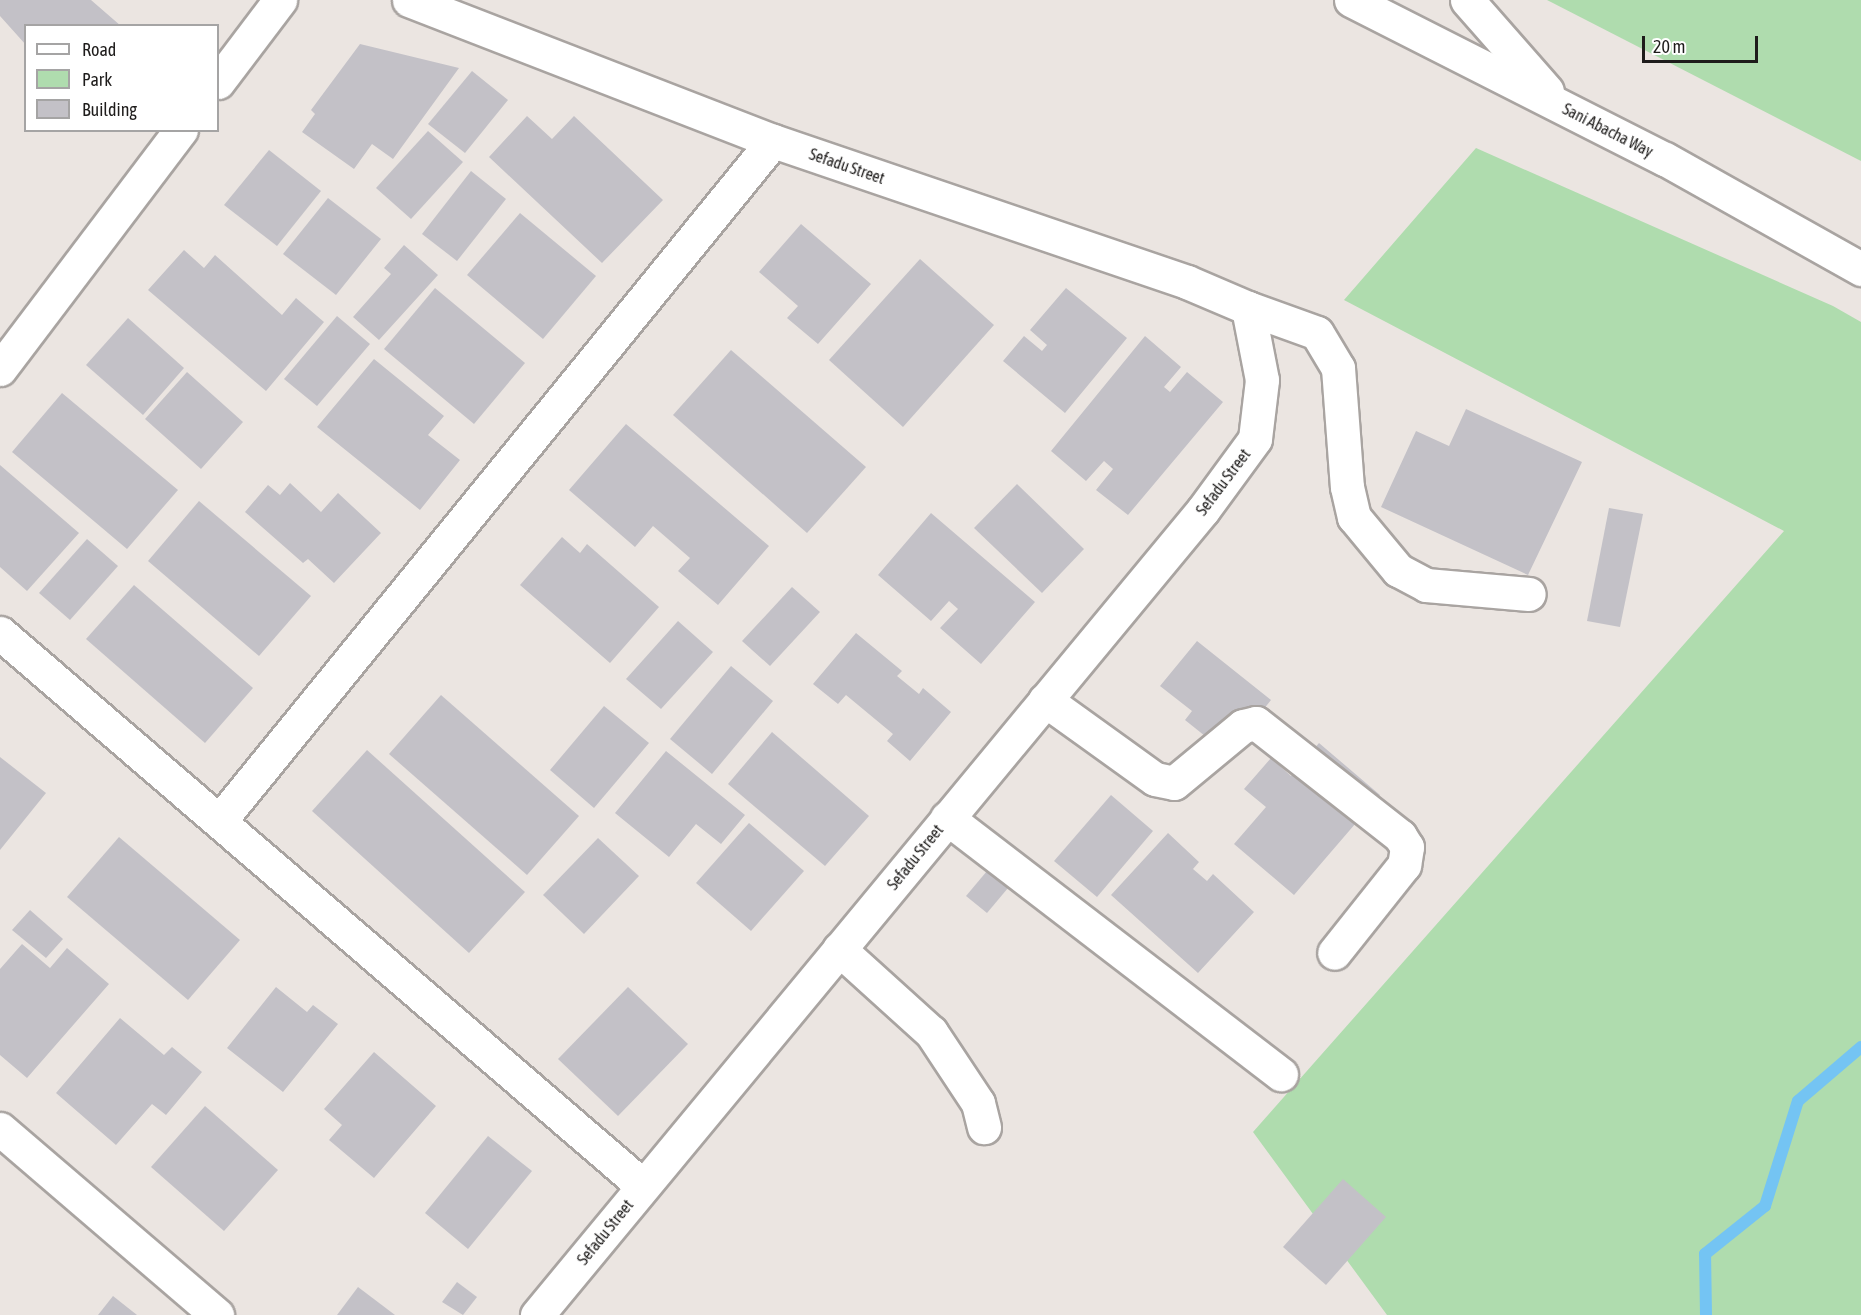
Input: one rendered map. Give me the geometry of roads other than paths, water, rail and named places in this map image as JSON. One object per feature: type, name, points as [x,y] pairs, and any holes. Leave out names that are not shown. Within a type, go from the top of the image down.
[{"type":"main road","points":[[219,81],[280,0]]},
{"type":"main road","name":"Sefadu Street","points":[[409,0],[773,141],[1187,282],[1248,308],[1263,380],[1256,439],[1203,510],[537,1315]]},
{"type":"main road","name":"Sani Abacha Way","points":[[1351,0],[1665,159],[1861,269]]},
{"type":"main road","points":[[1467,0],[1558,105]]},
{"type":"main road","points":[[0,369],[179,132]]},
{"type":"main road","points":[[221,819],[773,141]]},
{"type":"main road","points":[[1248,308],[1317,333],[1338,368],[1347,487],[1354,517],[1398,570],[1426,585],[1529,594]]},
{"type":"main road","points":[[0,633],[221,819],[643,1186]]},
{"type":"main road","points":[[1045,700],[1155,779],[1174,783],[1243,726],[1256,723],[1400,836],[1407,847],[1404,865],[1334,953]]},
{"type":"main road","points":[[947,819],[1281,1074]]},
{"type":"main road","points":[[839,950],[931,1032],[978,1103],[984,1127]]},
{"type":"main road","points":[[0,1129],[216,1315]]},
{"type":"waterway","points":[[1706,1315],[1705,1254],[1765,1206],[1798,1101],[1861,1047]]}]
